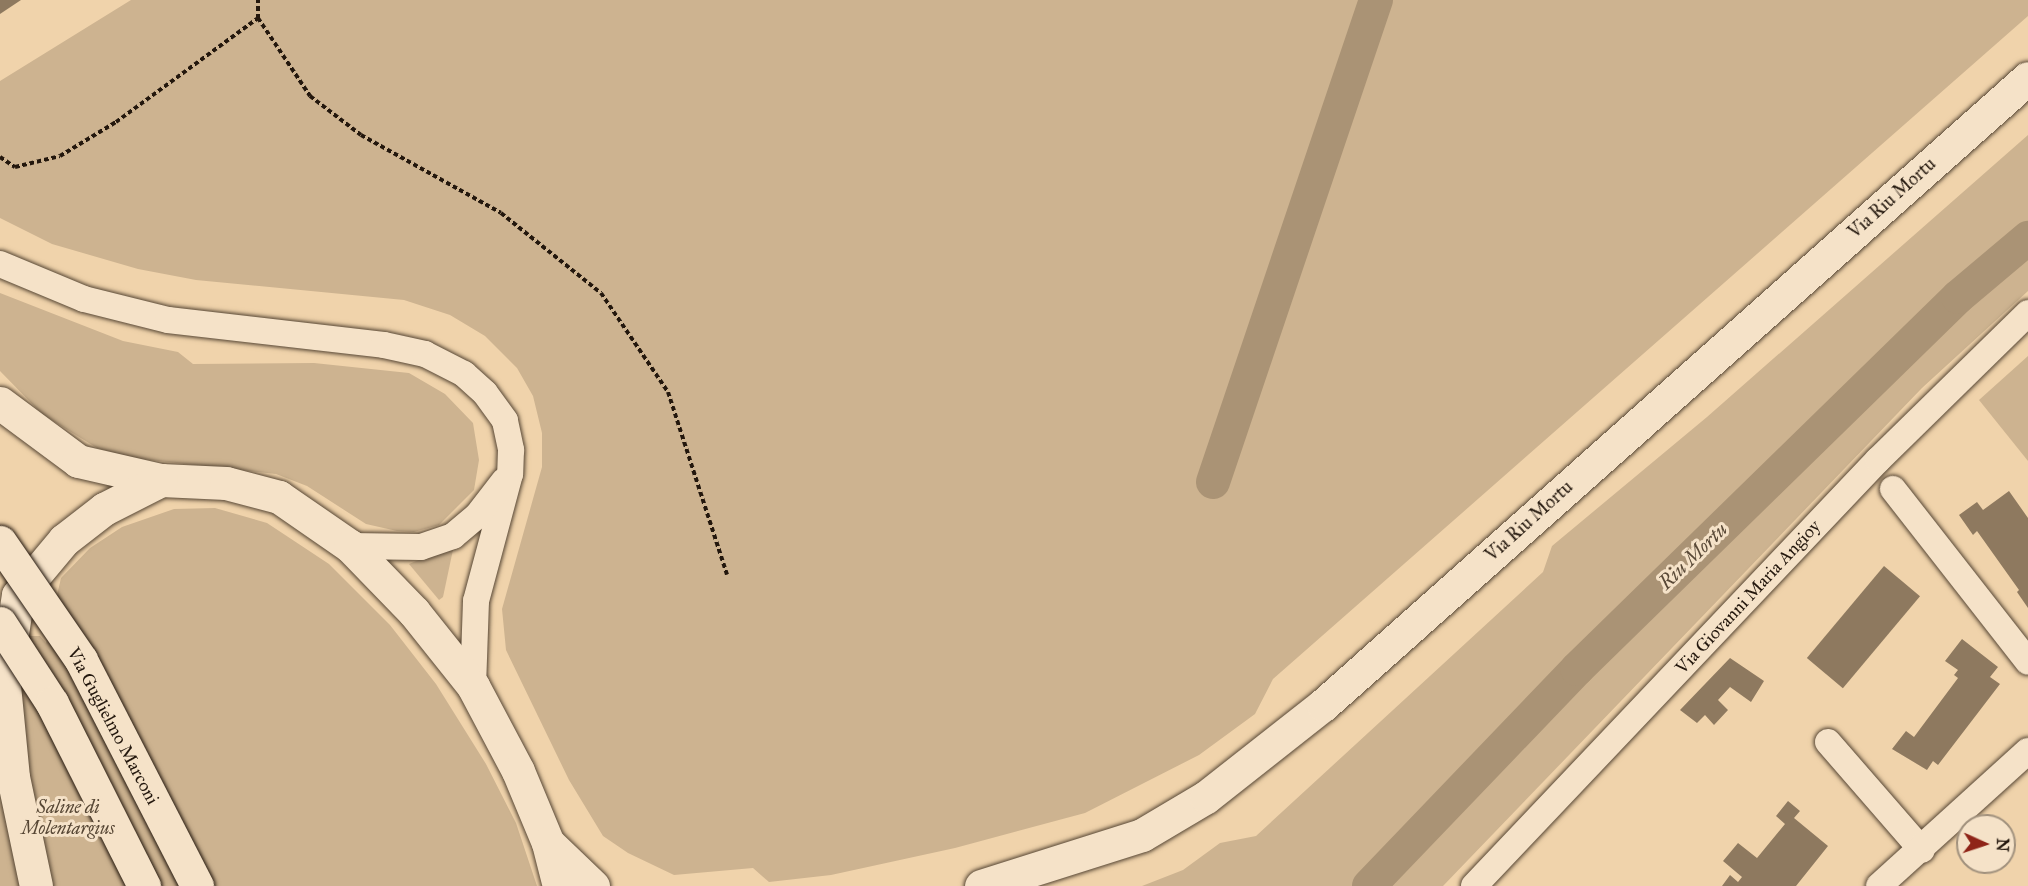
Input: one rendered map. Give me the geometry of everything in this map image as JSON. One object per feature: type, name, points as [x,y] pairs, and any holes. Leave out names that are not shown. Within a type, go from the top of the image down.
[{"type":"main road","name":"Via Riu Mortu","points":[[981,886],[1142,835],[1206,797],[1323,705],[2028,78]]},
{"type":"main road","points":[[0,403],[13,416],[78,461],[161,480],[226,483],[279,497],[350,546],[414,612],[473,687],[518,771],[549,843],[559,886]]},
{"type":"main road","points":[[36,886],[13,777],[4,686],[18,595],[64,540],[104,509],[161,480]]},
{"type":"main road","name":"Via Guglielmo Marconi","points":[[0,542],[81,660],[197,886]]},
{"type":"main road","points":[[0,623],[52,703],[144,886]]},
{"type":"main road","points":[[0,827],[25,886]]},
{"type":"main road","points":[[549,843],[593,886]]},
{"type":"street","points":[[0,264],[84,299],[168,320],[384,345],[425,354],[464,374],[486,393],[505,421],[511,450],[510,474],[476,601],[473,687]]},
{"type":"street","name":"Via Giovanni Maria Angioy","points":[[1474,886],[1878,460],[2028,313]]},
{"type":"street","points":[[350,546],[421,547],[453,536],[477,516],[510,474]]},
{"type":"street","points":[[1893,489],[2028,662]]},
{"type":"street","points":[[1828,741],[1922,850]]},
{"type":"street","points":[[1880,886],[2028,751]]},
{"type":"path","points":[[258,0],[258,18],[310,96],[361,135],[501,213],[601,293],[668,392],[728,575]]},
{"type":"path","points":[[0,157],[15,166],[60,156],[116,122],[258,18]]},
{"type":"green space","points":[[131,0],[2028,0],[2028,16],[1273,679],[1255,714],[1199,755],[1085,813],[955,848],[831,875],[769,882],[753,868],[674,875],[628,853],[603,836],[569,780],[506,650],[502,609],[542,467],[542,433],[533,396],[517,368],[485,336],[450,315],[404,300],[196,280],[138,269],[52,244],[0,218],[0,81]]},
{"type":"green space","points":[[2028,135],[2028,291],[1922,388],[1443,886],[1142,886],[1183,870],[1220,843],[1256,836],[1543,572],[1552,546],[1707,417]]},
{"type":"green space","points":[[0,293],[123,341],[178,352],[193,364],[314,363],[409,373],[445,394],[473,423],[479,460],[474,490],[439,525],[414,532],[397,531],[366,524],[307,486],[276,474],[132,458],[97,448],[42,414],[0,371]]},
{"type":"green space","points":[[2028,356],[2028,461],[1979,400]]},
{"type":"green space","name":"Saline di Molentargius","points":[[215,508],[267,523],[329,564],[390,625],[436,684],[486,764],[516,823],[537,886],[0,886],[0,636],[40,636],[46,643],[61,578],[90,548],[122,527],[174,509]]},
{"type":"green space","points":[[454,545],[443,597],[439,600],[409,564]]},
{"type":"building","points":[[0,0],[21,0],[0,14]]},
{"type":"building","points":[[2009,491],[2028,518],[2028,608],[2017,592],[2019,590],[1977,531],[1973,535],[1959,515],[1977,502],[1983,510]]},
{"type":"building","points":[[1884,566],[1920,596],[1843,688],[1807,658]]},
{"type":"building","points":[[1962,639],[1998,667],[1990,677],[2000,684],[1938,765],[1933,761],[1927,770],[1892,749],[1906,731],[1914,737],[1958,678],[1954,675],[1958,670],[1945,661]]},
{"type":"building","points":[[1730,658],[1764,681],[1751,702],[1730,687],[1718,700],[1728,710],[1714,725],[1705,715],[1697,723],[1680,710]]},
{"type":"building","points":[[1788,801],[1800,811],[1794,818],[1828,846],[1796,886],[1722,886],[1730,875],[1738,882],[1742,877],[1723,861],[1738,843],[1757,858],[1785,824],[1776,816]]},
{"type":"waterway","points":[[1213,482],[1376,0]]},
{"type":"waterway","name":"Riu Mortu","points":[[1369,886],[1577,669],[1958,297],[2028,238]]}]
